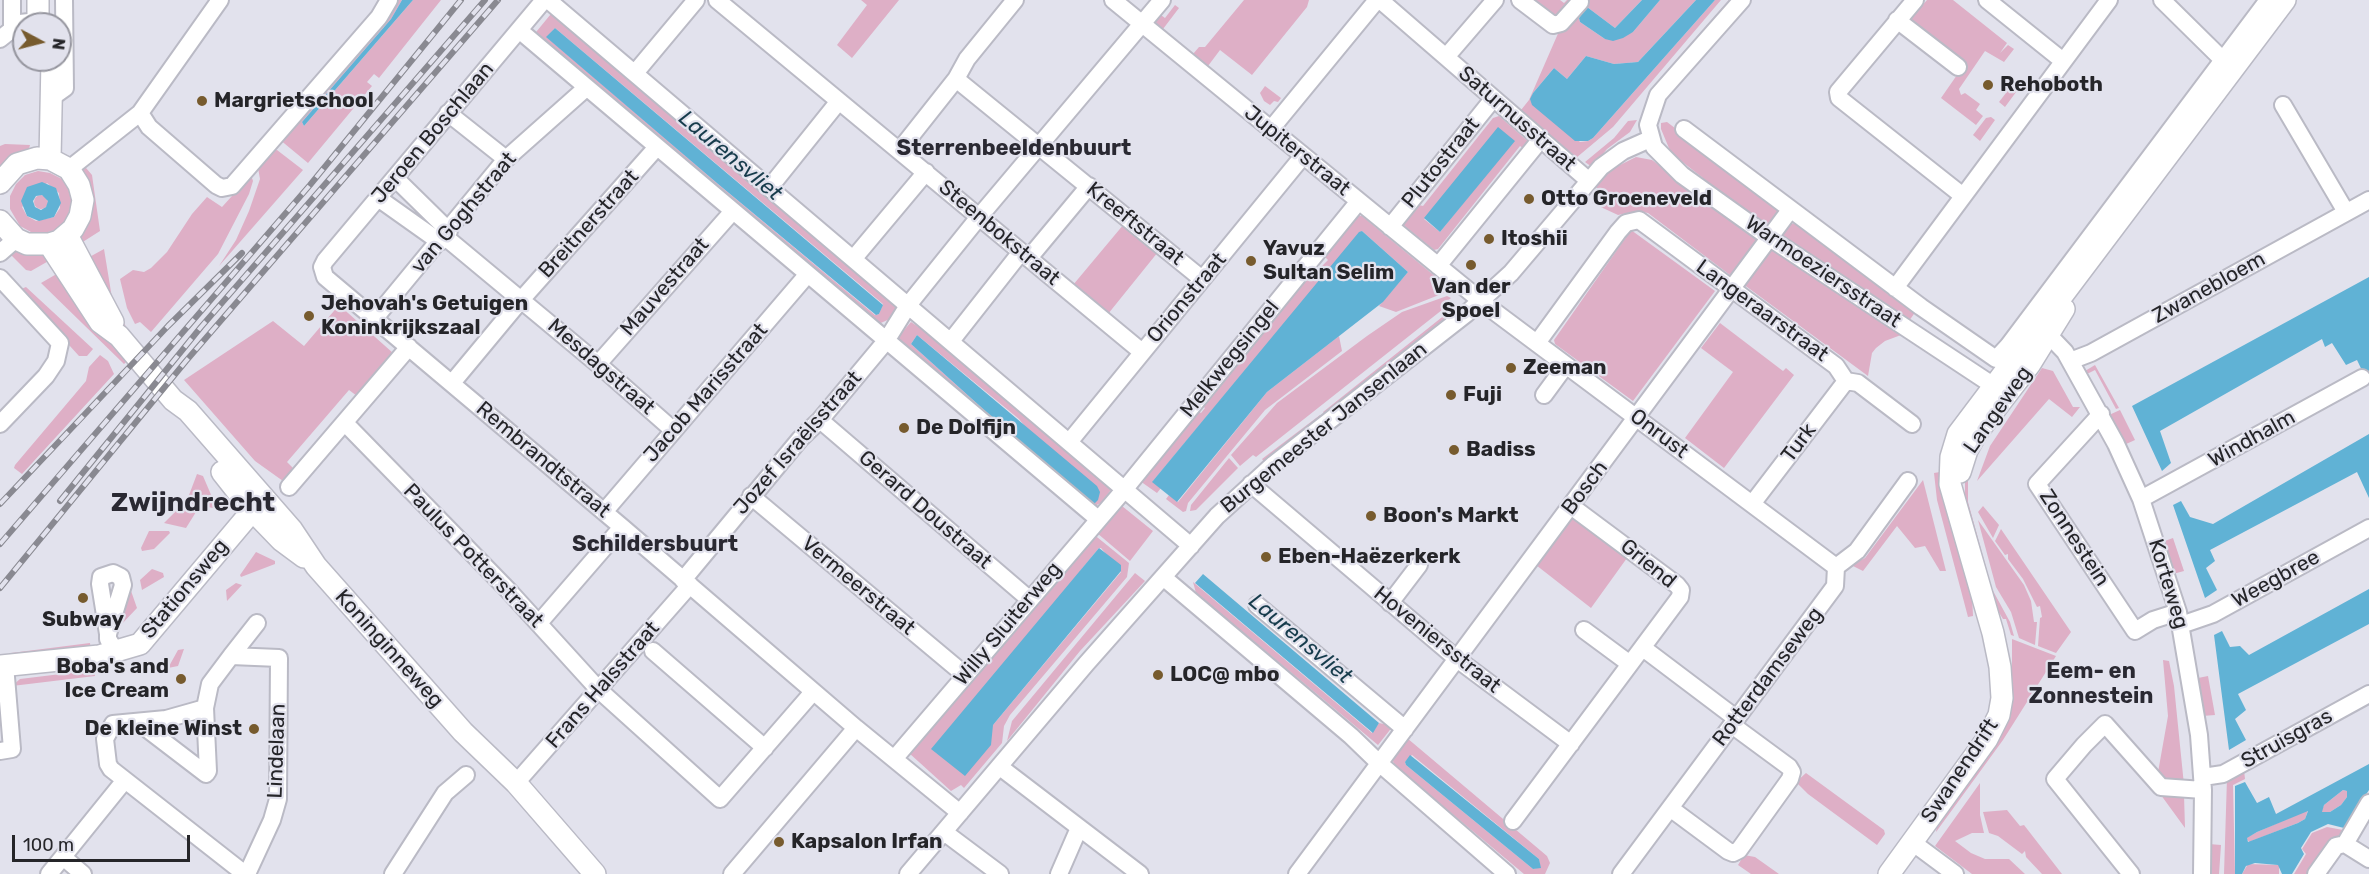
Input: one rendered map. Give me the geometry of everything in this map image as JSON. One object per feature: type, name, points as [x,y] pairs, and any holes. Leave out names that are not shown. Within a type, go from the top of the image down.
[{"type":"main road","name":"Langeweg","points":[[1961,520],[1950,484],[1953,446],[1958,434],[2000,390],[2228,65],[2285,0]]},
{"type":"main road","points":[[39,72],[43,159]]},
{"type":"main road","points":[[43,159],[51,98],[52,72]]},
{"type":"main road","points":[[1,179],[18,164],[43,159],[69,169],[79,185],[83,200],[77,223],[58,240],[38,246],[5,228]]},
{"type":"main road","name":"Koninginneweg","points":[[58,240],[112,318],[119,336],[173,400],[180,419],[190,433],[258,504],[281,540],[316,566],[463,732],[516,783],[595,874]]},
{"type":"main road","name":"Stationsweg","points":[[3,678],[112,643],[131,648],[149,636],[258,504]]},
{"type":"main road","name":"Swanendrift","points":[[1889,874],[1994,729],[2002,698],[2000,667],[1961,520]]},
{"type":"main road","name":"Koninginneweg","points":[[463,732],[489,770],[580,874]]},
{"type":"street","points":[[6,34],[12,0]]},
{"type":"street","points":[[51,98],[65,88],[64,0]]},
{"type":"street","points":[[69,169],[140,113],[220,0]]},
{"type":"street","points":[[140,113],[149,127],[222,188],[232,186],[379,17],[389,0]]},
{"type":"street","points":[[546,0],[909,304],[1191,546]]},
{"type":"street","name":"Jeroen Boschlaan","points":[[322,267],[448,113],[546,0]]},
{"type":"street","points":[[635,73],[696,0]]},
{"type":"street","name":"Steenbokstraat","points":[[717,0],[1142,352]]},
{"type":"street","name":"Jupiterstraat","points":[[1113,0],[1482,301]]},
{"type":"street","name":"Jozef Israëlsstraat","points":[[686,582],[752,496],[886,341],[909,304],[1038,146],[1162,0]]},
{"type":"street","points":[[1271,129],[1378,0]]},
{"type":"street","name":"Saturnusstraat","points":[[1378,0],[1588,180]]},
{"type":"street","name":"Saturnusstraat","points":[[1446,57],[1496,0]]},
{"type":"street","points":[[1520,0],[1553,25],[1561,23],[1580,2]]},
{"type":"street","points":[[1650,139],[1649,118],[1658,95],[1742,0]]},
{"type":"street","points":[[1915,0],[1841,86],[1838,93],[1839,98],[1964,196]]},
{"type":"street","points":[[1987,0],[2063,62]]},
{"type":"street","points":[[1895,288],[2109,0]]},
{"type":"street","points":[[2162,0],[2228,65]]},
{"type":"street","name":"Langeweg","points":[[1999,357],[2228,65],[2268,0]]},
{"type":"street","points":[[899,151],[956,79],[967,59],[1010,2]]},
{"type":"street","points":[[1896,20],[1958,68]]},
{"type":"street","points":[[519,30],[1098,519]]},
{"type":"street","name":"Kreeftstraat","points":[[956,79],[1202,279]]},
{"type":"street","name":"van Goghstraat","points":[[375,318],[506,159],[586,88]]},
{"type":"street","name":"Plutostraat","points":[[1390,227],[1493,99]]},
{"type":"street","points":[[770,187],[838,101]]},
{"type":"street","points":[[2283,105],[2346,212]]},
{"type":"street","points":[[448,113],[506,159]]},
{"type":"street","name":"Warmoeziersstraat","points":[[1684,129],[1895,288],[1992,358],[1999,357]]},
{"type":"street","points":[[1438,266],[1541,139]]},
{"type":"street","name":"Burgemeester Jansenlaan","points":[[908,874],[1163,577],[1251,484],[1482,301],[1511,273],[1588,180],[1623,151],[1650,139]]},
{"type":"street","name":"Warmoeziersstraat","points":[[1650,139],[1659,154],[1682,175],[1770,238],[2000,390]]},
{"type":"street","name":"Breitnerstraat","points":[[452,383],[521,300],[657,147]]},
{"type":"street","name":"Orionstraat","points":[[1070,441],[1304,156]]},
{"type":"street","points":[[854,258],[926,172]]},
{"type":"street","name":"Mesdagstraat","points":[[395,178],[444,236]]},
{"type":"street","points":[[951,341],[1025,255],[1089,186]]},
{"type":"street","name":"Mesdagstraat","points":[[378,198],[444,236],[598,364],[673,430]]},
{"type":"street","name":"Zwanebloem","points":[[2070,361],[2091,353],[2369,200]]},
{"type":"street","name":"Melkwegsingel","points":[[1124,489],[1359,201]]},
{"type":"street","name":"Bosch","points":[[1297,874],[1638,418],[1790,210]]},
{"type":"street","name":"Mauvestraat","points":[[598,364],[733,211]]},
{"type":"street","name":"Langeraarstraat","points":[[1537,343],[1618,232],[1626,223],[1639,220],[1836,366],[1846,381],[1858,383],[1911,424]]},
{"type":"street","points":[[0,253],[5,228]]},
{"type":"street","name":"Rembrandtstraat","points":[[322,267],[328,280],[622,526],[813,692],[960,813]]},
{"type":"street","name":"Jacob Marisstraat","points":[[604,512],[807,275]]},
{"type":"street","points":[[0,278],[60,343],[56,362],[46,376],[0,424]]},
{"type":"street","name":"Onrust","points":[[1482,301],[1836,567]]},
{"type":"street","name":"Korteweg","points":[[2044,329],[2070,361],[2101,414],[2141,499],[2180,618],[2193,691],[2203,783],[2202,874]]},
{"type":"street","points":[[289,487],[409,347]]},
{"type":"street","points":[[1544,394],[1566,365]]},
{"type":"street","name":"Windhalm","points":[[2141,499],[2362,378]]},
{"type":"street","name":"Turk","points":[[1752,504],[1846,381]]},
{"type":"street","name":"Zonnestein","points":[[2101,414],[2037,484],[2135,631],[2153,620],[2180,618]]},
{"type":"street","name":"Gerard Doustraat","points":[[820,420],[1029,599]]},
{"type":"street","name":"Paulus Potterstraat","points":[[345,423],[538,623],[599,690],[720,799],[765,748]]},
{"type":"street","points":[[1836,567],[1857,551],[1908,481]]},
{"type":"street","name":"Hoveniersstraat","points":[[1251,484],[1457,659],[1571,744]]},
{"type":"street","name":"Willy Sluiterweg","points":[[894,759],[1124,489]]},
{"type":"street","name":"Vermeerstraat","points":[[752,496],[965,675]]},
{"type":"street","name":"Griend","points":[[1513,820],[1680,597],[1681,590],[1571,506]]},
{"type":"street","points":[[538,623],[622,526]]},
{"type":"street","name":"Weegbree","points":[[2180,618],[2213,614],[2369,528]]},
{"type":"street","points":[[1390,603],[1419,565]]},
{"type":"street","name":"Rotterdamseweg","points":[[1621,874],[1835,586],[1836,567]]},
{"type":"street","points":[[1163,577],[1351,736],[1379,764],[1507,874]]},
{"type":"street","name":"Frans Halsstraat","points":[[516,783],[599,690],[686,582]]},
{"type":"street","points":[[1257,605],[1405,729]]},
{"type":"street","points":[[138,722],[206,774],[208,771],[205,708],[210,684],[257,623]]},
{"type":"street","points":[[1584,630],[1630,664]]},
{"type":"street","points":[[1643,648],[1789,767],[1792,772],[1790,779],[1739,850],[1733,853],[1670,808]]},
{"type":"street","points":[[653,651],[765,748],[813,692]]},
{"type":"street","name":"Lindelaan","points":[[231,656],[279,658],[278,800],[272,820],[246,874]]},
{"type":"street","name":"Stationsweg","points":[[0,751],[12,749],[3,678]]},
{"type":"street","name":"Struisgras","points":[[2131,874],[2055,779],[2105,724],[2161,787],[2203,783],[2369,694]]},
{"type":"street","points":[[205,708],[166,719],[113,724],[105,739],[108,764],[125,780],[246,874]]},
{"type":"street","points":[[732,874],[856,728]]},
{"type":"street","points":[[1000,768],[1140,874]]},
{"type":"street","points":[[393,874],[445,793],[466,775]]},
{"type":"street","points":[[49,874],[125,780]]},
{"type":"street","points":[[2345,844],[2369,803]]},
{"type":"street","points":[[1059,874],[1079,828]]},
{"type":"street","points":[[944,832],[1000,874]]},
{"type":"street","points":[[1912,842],[1955,874]]},
{"type":"street","points":[[2316,874],[2336,846],[2345,844],[2369,859]]},
{"type":"street","points":[[63,857],[83,874]]},
{"type":"shaded area","points":[[397,0],[402,0],[391,19],[302,122],[304,126],[413,0],[441,0],[379,78],[374,74],[367,82],[372,86],[308,163],[279,139]]},
{"type":"shaded area","points":[[861,0],[899,0],[852,58],[837,45],[867,5]]},
{"type":"shaded area","points":[[1244,0],[1309,0],[1307,7],[1252,75],[1220,50],[1208,66],[1193,54],[1199,47],[1205,47]]},
{"type":"shaded area","points":[[1527,0],[1560,0],[1564,3],[1567,0],[1576,0],[1557,19]]},
{"type":"shaded area","points":[[1588,0],[1642,0],[1615,28],[1587,7]]},
{"type":"shaded area","points":[[1660,0],[1696,0],[1638,62],[1614,64],[1586,56],[1567,79],[1554,68],[1533,93],[1531,99],[1580,142],[1588,141],[1715,0],[1721,0],[1613,127],[1576,158],[1521,110],[1529,100],[1560,29],[1585,7],[1579,18],[1580,22],[1605,39],[1633,32]]},
{"type":"shaded area","points":[[1729,0],[1735,0],[1652,90],[1651,89]]},
{"type":"shaded area","points":[[1927,0],[1953,0],[2007,43],[2000,53],[2008,45],[2014,49],[2004,62],[1985,51],[1959,89],[1961,95],[1965,93],[1980,104],[1976,110],[1983,116],[1976,125],[1941,98],[1966,62],[1933,37],[1927,39],[1908,22]]},
{"type":"shaded area","points":[[1175,5],[1179,8],[1163,29],[1154,22],[1158,13],[1165,18]]},
{"type":"shaded area","points":[[555,9],[903,305],[892,318],[874,326],[532,37]],"holes":[[[555,28],[883,304],[879,314],[875,315],[547,37]]]},
{"type":"shaded area","points":[[2016,80],[2022,84],[2005,107],[1999,102]]},
{"type":"shaded area","points":[[1265,86],[1281,98],[1278,102],[1274,101],[1270,105],[1264,101],[1260,93]]},
{"type":"shaded area","points":[[1499,116],[1530,143],[1524,149],[1520,146],[1438,249],[1434,250],[1401,223],[1415,204],[1423,206],[1493,118]],"holes":[[[1514,140],[1440,232],[1424,219]]]},
{"type":"shaded area","points":[[1991,117],[1995,120],[1980,141],[1973,135],[1986,118]]},
{"type":"shaded area","points":[[1637,120],[1630,132],[1607,149],[1592,167],[1585,162],[1614,138],[1628,121]]},
{"type":"shaded area","points":[[1667,122],[1775,204],[1781,210],[1772,225],[1763,225],[1671,153],[1661,129],[1661,123]]},
{"type":"shaded area","points":[[5,144],[30,145],[28,152],[0,167],[0,146]]},
{"type":"shaded area","points":[[277,150],[303,170],[219,266],[236,240],[249,211],[260,179],[258,168],[272,151]]},
{"type":"shaded area","points":[[1636,157],[1652,160],[1752,233],[1758,241],[1737,274],[1730,275],[1648,213],[1637,211],[1618,215],[1592,203],[1601,192],[1593,184],[1608,171]]},
{"type":"shaded area","points":[[81,162],[92,175],[100,231],[78,245],[76,168]]},
{"type":"shaded area","points":[[38,171],[50,173],[62,179],[69,190],[72,202],[66,221],[56,230],[44,233],[31,232],[20,226],[10,209],[10,196],[16,184],[25,175]],"holes":[[[47,183],[59,193],[60,208],[54,217],[36,221],[27,216],[22,207]]]},
{"type":"shaded area","points":[[251,175],[253,181],[249,194],[218,254],[151,332],[140,322],[135,324],[127,308],[120,279],[133,270],[144,272],[151,268],[167,252],[192,214],[207,197],[222,207]]},
{"type":"shaded area","points":[[38,195],[44,195],[48,202],[44,209],[38,209],[34,205],[34,199]]},
{"type":"shaded area","points":[[1356,216],[1362,216],[1448,287],[1449,291],[1396,312],[1379,306],[1408,272],[1362,231],[1153,481],[1161,488],[1157,493],[1140,481],[1197,410],[1201,413],[1205,408],[1201,405],[1309,273],[1313,275],[1328,260],[1324,256]]},
{"type":"shaded area","points":[[1798,223],[1916,311],[1909,321],[1783,237],[1782,232],[1789,224]]},
{"type":"shaded area","points":[[1124,224],[1158,252],[1108,314],[1073,285]]},
{"type":"shaded area","points":[[1631,230],[1715,291],[1633,401],[1555,344],[1554,340]]},
{"type":"shaded area","points":[[12,248],[42,252],[52,259],[31,271],[26,270],[6,250]]},
{"type":"shaded area","points":[[104,249],[112,298],[130,335],[126,337],[84,260]]},
{"type":"shaded area","points":[[1771,249],[1780,251],[1901,335],[1885,341],[1876,348],[1872,353],[1868,376],[1743,284]]},
{"type":"shaded area","points":[[60,272],[127,361],[124,364],[41,283]]},
{"type":"shaded area","points":[[26,287],[93,349],[87,356],[79,356],[19,290]]},
{"type":"shaded area","points":[[1447,296],[1451,298],[1445,303],[1447,306],[1256,457],[1253,455],[1240,466],[1231,455],[1277,403],[1367,336],[1402,312]]},
{"type":"shaded area","points":[[339,305],[393,353],[357,396],[349,390],[287,462],[295,470],[283,481],[255,461],[184,380],[273,321],[304,346]]},
{"type":"shaded area","points":[[1451,310],[1454,314],[1325,415],[1323,412]]},
{"type":"shaded area","points":[[911,322],[938,340],[1113,487],[1102,502],[1090,509],[898,341],[898,337]],"holes":[[[917,335],[1019,419],[1085,501],[911,344]]]},
{"type":"shaded area","points":[[1720,323],[1783,371],[1786,368],[1794,375],[1724,468],[1685,438],[1733,372],[1701,348]]},
{"type":"shaded area","points":[[1339,336],[1342,351],[1265,410],[1188,503],[1186,511],[1183,512],[1166,499],[1169,495],[1178,502],[1267,392]]},
{"type":"shaded area","points":[[100,355],[108,361],[114,374],[22,474],[14,468],[15,465],[86,381],[89,367]]},
{"type":"shaded area","points":[[2095,365],[2119,408],[2116,409],[2095,370],[2087,374],[2085,371]]},
{"type":"shaded area","points":[[2042,368],[2053,371],[2073,407],[2080,407],[2072,417],[2049,399],[1977,481],[1990,446]]},
{"type":"shaded area","points":[[2120,410],[2135,440],[2124,445],[2109,415]]},
{"type":"shaded area","points":[[1320,415],[1322,418],[1265,463],[1262,459]]},
{"type":"shaded area","points":[[1229,458],[1238,468],[1196,510],[1190,511],[1191,505]]},
{"type":"shaded area","points":[[1946,471],[1972,594],[1973,616],[1968,617],[1937,500],[1934,473]]},
{"type":"shaded area","points":[[197,474],[203,476],[215,504],[213,508],[186,503]]},
{"type":"shaded area","points":[[1965,475],[1968,476],[1968,502],[1992,589],[2010,622],[2014,636],[2011,635],[2006,619],[2003,619],[1992,601],[1965,499]]},
{"type":"shaded area","points":[[1923,480],[1946,571],[1940,571],[1925,546],[1915,548],[1897,526],[1863,571],[1851,565],[1865,558]]},
{"type":"shaded area","points":[[1122,506],[1153,531],[1130,561],[1097,533]]},
{"type":"shaded area","points":[[1983,506],[1999,525],[1993,538],[1978,512]]},
{"type":"shaded area","points":[[179,508],[196,512],[186,528],[164,523]]},
{"type":"shaded area","points":[[1573,516],[1627,558],[1591,608],[1536,565]]},
{"type":"shaded area","points":[[1978,520],[2024,585],[2031,601],[2034,622],[2037,622],[2035,645],[2019,638],[2011,612],[1996,587]]},
{"type":"shaded area","points":[[2001,529],[2071,632],[2056,653],[2038,646],[2040,618],[2042,617],[2040,606],[2037,607],[2023,579],[2008,559],[2008,554],[2005,555],[1995,541]]},
{"type":"shaded area","points":[[149,531],[169,531],[170,533],[154,549],[142,551],[141,548]]},
{"type":"shaded area","points":[[1092,533],[1129,563],[1127,577],[1010,715],[1004,726],[1002,743],[964,788],[961,785],[951,791],[909,753]],"holes":[[[1101,548],[1121,572],[993,725],[1081,570]]]},
{"type":"shaded area","points":[[2173,538],[2184,571],[2173,574],[2162,542]]},
{"type":"shaded area","points":[[256,552],[275,561],[275,564],[241,577],[240,575]]},
{"type":"shaded area","points":[[152,569],[163,573],[164,577],[142,590],[140,580]]},
{"type":"shaded area","points":[[1135,573],[1145,581],[1080,651],[1007,741],[1012,721]]},
{"type":"shaded area","points":[[1193,582],[1372,733],[1379,723],[1393,726],[1378,745],[1196,593]]},
{"type":"shaded area","points":[[236,583],[242,585],[227,601],[226,590]]},
{"type":"shaded area","points":[[130,588],[137,608],[118,628]]},
{"type":"shaded area","points":[[2012,639],[2056,656],[2003,740],[1936,832],[1937,825],[2000,739],[2006,725],[2012,702]]},
{"type":"shaded area","points":[[90,643],[91,650],[14,656],[11,653]]},
{"type":"shaded area","points":[[184,649],[178,666],[168,668],[178,650]]},
{"type":"shaded area","points":[[2163,660],[2169,661],[2174,686],[2184,785],[2157,778],[2168,716]]},
{"type":"shaded area","points":[[94,670],[95,676],[12,686],[20,679]]},
{"type":"shaded area","points":[[2208,676],[2215,715],[2202,716],[2198,678]]},
{"type":"shaded area","points":[[1407,738],[1547,856],[1550,863],[1545,874],[1524,874],[1395,766],[1392,759]],"holes":[[[1412,755],[1539,859],[1540,867],[1533,869],[1405,762]]]},
{"type":"shaded area","points":[[2244,770],[2245,779],[2233,785],[2235,874],[2224,874],[2227,778]]},
{"type":"shaded area","points":[[1806,773],[1884,830],[1885,834],[1877,845],[1808,794],[1796,782]]},
{"type":"shaded area","points":[[1980,783],[1980,815],[1984,833],[1972,833],[1955,841],[1971,853],[1985,859],[2009,859],[2025,874],[1972,874],[1935,846]]},
{"type":"shaded area","points":[[2343,790],[2347,791],[2347,797],[2341,805],[2330,812],[2321,812],[2324,805]]},
{"type":"shaded area","points":[[2158,791],[2184,795],[2185,828]]},
{"type":"shaded area","points":[[2007,810],[2020,826],[2024,825],[2062,874],[2042,874],[2026,857],[2025,851],[2022,854],[1998,836],[1989,833],[1983,812]]},
{"type":"shaded area","points":[[2308,810],[2305,819],[2298,823],[2249,842],[2246,838],[2257,832]]},
{"type":"shaded area","points":[[2327,827],[2343,830],[2310,874],[2294,874],[2306,854],[2302,849],[2312,833]]},
{"type":"shaded area","points":[[2209,844],[2221,845],[2219,874],[2207,874]]},
{"type":"shaded area","points":[[1744,855],[1755,857],[1779,874],[1751,874],[1738,865]]},
{"type":"shaded area","points":[[2248,864],[2279,865],[2279,874],[2242,874]]},
{"type":"water","points":[[402,0],[413,0],[304,126],[302,122],[391,19]]},
{"type":"water","points":[[1642,0],[1660,0],[1633,32],[1623,38],[1613,41],[1605,39],[1580,22],[1579,18],[1587,7],[1615,28]]},
{"type":"water","points":[[1696,0],[1715,0],[1593,138],[1588,141],[1575,141],[1532,105],[1530,99],[1533,93],[1554,68],[1567,79],[1586,56],[1614,64],[1638,62]]},
{"type":"water","points":[[555,28],[883,305],[879,314],[876,315],[718,184],[546,37]]},
{"type":"water","points":[[1498,127],[1515,141],[1440,232],[1424,218]]},
{"type":"water","points":[[42,182],[56,188],[61,203],[54,217],[39,221],[27,216],[21,201],[27,187]],"holes":[[[42,195],[48,201],[46,207],[41,210],[35,207],[33,201],[36,196]]]},
{"type":"water","points":[[1362,231],[1408,272],[1383,302],[1267,392],[1177,502],[1152,482]]},
{"type":"water","points":[[2369,277],[2369,385],[2357,360],[2346,365],[2332,343],[2325,347],[2322,339],[2160,431],[2171,463],[2162,471],[2132,406]]},
{"type":"water","points":[[917,335],[1097,486],[1100,492],[1098,500],[1093,505],[1085,501],[911,344]]},
{"type":"water","points":[[2369,434],[2369,498],[2357,472],[2210,550],[2215,561],[2206,568],[2217,590],[2205,598],[2173,505],[2181,501],[2190,517],[2213,524]]},
{"type":"water","points":[[1099,548],[1121,565],[1121,571],[993,725],[991,745],[965,776],[931,749]]},
{"type":"water","points":[[1203,574],[1379,723],[1373,733],[1195,583]]},
{"type":"water","points":[[2369,589],[2369,624],[2238,694],[2246,710],[2235,719],[2246,740],[2229,750],[2214,635],[2222,631],[2230,647],[2240,646],[2249,655]]},
{"type":"water","points":[[1410,755],[1539,859],[1541,868],[1533,869],[1406,765],[1405,762]]},
{"type":"water","points":[[2369,764],[2369,790],[2344,828],[2328,824],[2311,832],[2301,848],[2304,854],[2292,874],[2282,874],[2278,865],[2255,863],[2246,866],[2242,874],[2235,874],[2235,786],[2245,782],[2257,803],[2269,797],[2276,814]],"holes":[[[2343,790],[2347,791],[2347,797],[2341,805],[2330,812],[2322,812],[2324,805]],[[2308,811],[2305,819],[2298,823],[2248,842],[2247,838],[2257,832]]]},
{"type":"railway","points":[[0,544],[310,185],[461,0]]},
{"type":"railway","points":[[60,501],[201,327],[485,0]]},
{"type":"railway","points":[[0,588],[186,361],[498,0]]},
{"type":"railway","points":[[0,504],[168,326],[242,253]]},
{"type":"place","name":"Rehoboth","points":[[1988,85]]},
{"type":"place","name":"Margrietschool","points":[[202,101]]},
{"type":"place","name":"Otto Groeneveld","points":[[1529,199]]},
{"type":"place","name":"Itoshii","points":[[1489,239]]},
{"type":"place","name":"Yavuz Sultan Selim","points":[[1251,261]]},
{"type":"place","name":"Van der Spoel","points":[[1471,265]]},
{"type":"place","name":"Jehovah's Getuigen Koninkrijkszaal","points":[[309,316]]},
{"type":"place","name":"Zeeman","points":[[1511,368]]},
{"type":"place","name":"Fuji","points":[[1451,395]]},
{"type":"place","name":"De Dolfijn","points":[[904,428]]},
{"type":"place","name":"Badiss","points":[[1454,450]]},
{"type":"place","name":"Boon's Markt","points":[[1371,516]]},
{"type":"place","name":"Eben-Haëzerkerk","points":[[1266,557]]},
{"type":"place","name":"Subway","points":[[83,598]]},
{"type":"place","name":"LOC@ mbo","points":[[1158,675]]},
{"type":"place","name":"Boba's and Ice Cream","points":[[181,679]]},
{"type":"place","name":"De kleine Winst","points":[[254,729]]},
{"type":"place","name":"Kapsalon Irfan","points":[[779,842]]},
{"type":"district","name":"Sterrenbeeldenbuurt","points":[[1014,149]]},
{"type":"district","name":"Zwijndrecht","points":[[193,503]]},
{"type":"district","name":"Schildersbuurt","points":[[655,545]]},
{"type":"district","name":"Eem- en Zonnestein","points":[[2091,684]]},
{"type":"water label","name":"Laurensvliet","points":[[730,156]]},
{"type":"water label","name":"Laurensvliet","points":[[1300,639]]}]
